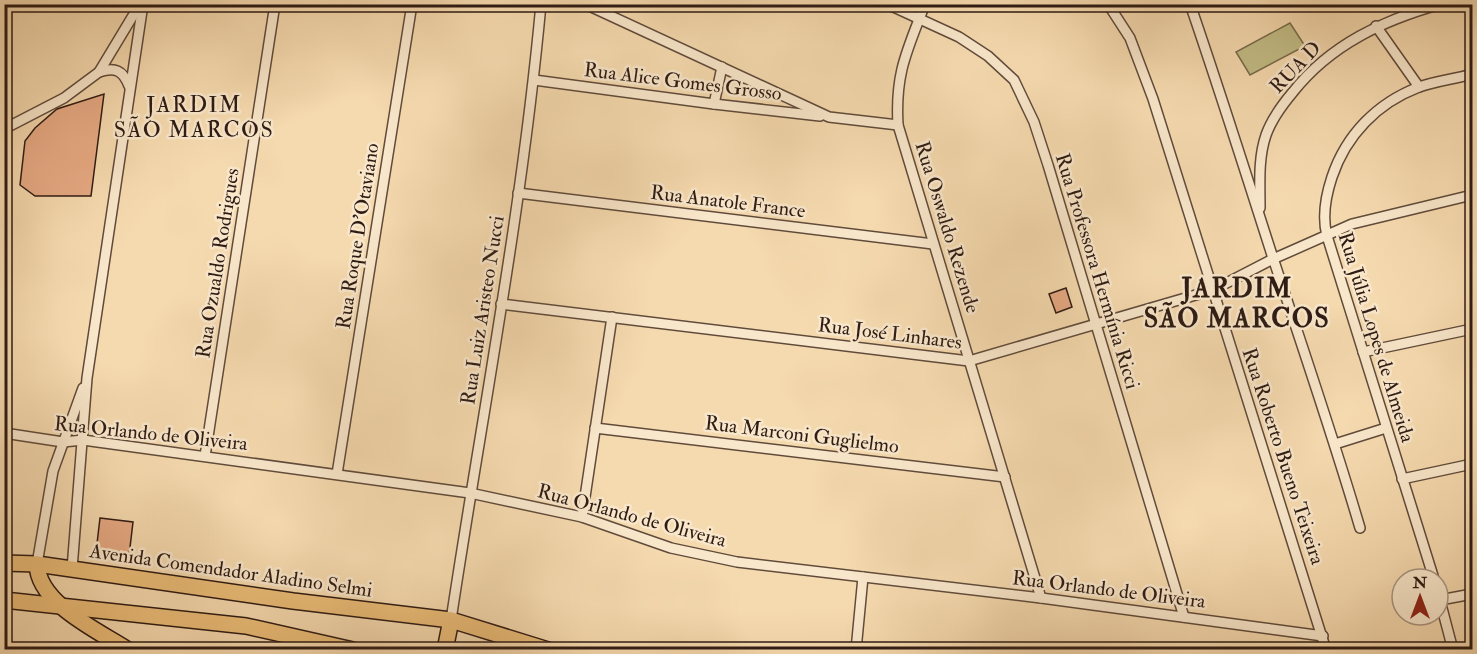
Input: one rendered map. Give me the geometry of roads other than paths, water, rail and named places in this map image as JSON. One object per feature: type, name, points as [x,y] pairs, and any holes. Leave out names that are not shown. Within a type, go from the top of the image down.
[{"type":"main road","name":"Avenida Comendador Aladino Selmi","points":[[4,563],[37,564],[293,601],[451,620],[548,650]]},
{"type":"main road","points":[[37,564],[42,582],[61,606],[128,650]]},
{"type":"main road","points":[[4,600],[246,626],[353,650]]},
{"type":"main road","points":[[442,650],[446,645],[451,620]]},
{"type":"street","points":[[99,72],[141,4]]},
{"type":"street","points":[[72,569],[87,378],[141,4]]},
{"type":"street","name":"Rua Ozualdo Rodrigues","points":[[205,456],[275,4]]},
{"type":"street","name":"Rua Roque D'Otaviano","points":[[337,474],[412,4]]},
{"type":"street","name":"Rua Luiz Aristeo Nucci","points":[[451,620],[518,193],[534,80],[541,4]]},
{"type":"street","points":[[585,4],[829,117]]},
{"type":"street","name":"Rua Professora Hermínia Ricci","points":[[888,4],[959,38],[988,56],[1014,80],[1034,122],[1048,165],[1184,617]]},
{"type":"street","name":"Rua Oswaldo Rezende","points":[[926,4],[906,51],[900,75],[897,99],[898,125],[1041,598]]},
{"type":"street","name":"Rua Roberto Bueno Teixeira","points":[[1108,4],[1130,38],[1153,99],[1326,650]]},
{"type":"street","points":[[1190,4],[1220,88],[1360,528]]},
{"type":"street","name":"RUA D","points":[[1261,219],[1261,157],[1265,136],[1272,120],[1305,76],[1337,50],[1376,26],[1442,4]]},
{"type":"street","points":[[1376,26],[1419,87]]},
{"type":"street","points":[[714,104],[722,67]]},
{"type":"street","points":[[4,129],[64,98],[99,72],[108,69],[118,70],[125,76],[129,87]]},
{"type":"street","name":"Rua Júlia Lopes de Almeida","points":[[1430,567],[1324,226],[1328,190],[1344,149],[1357,129],[1381,107],[1419,87],[1473,74]]},
{"type":"street","name":"Rua Alice Gomes Grosso","points":[[534,80],[898,125]]},
{"type":"street","name":"Rua Anatole France","points":[[518,193],[933,244]]},
{"type":"street","name":"Rua José Linhares","points":[[501,304],[969,361],[1213,290],[1273,259],[1352,224],[1473,195]]},
{"type":"street","points":[[582,517],[612,317]]},
{"type":"street","points":[[1363,352],[1473,329]]},
{"type":"street","points":[[37,564],[53,471],[87,378]]},
{"type":"street","name":"Rua Marconi Guglielmo","points":[[596,428],[1005,477]]},
{"type":"street","points":[[1335,444],[1386,428]]},
{"type":"street","name":"Rua Orlando de Oliveira","points":[[4,433],[63,442],[83,440],[471,493],[582,517],[671,548],[726,559],[1323,636]]},
{"type":"street","points":[[1402,479],[1473,464]]},
{"type":"street","points":[[856,650],[863,577]]},
{"type":"street","points":[[1450,596],[1473,594]]},
{"type":"street","points":[[1447,627],[1453,650]]},
{"type":"district","name":"JARDIM SÃO MARCOS","points":[[194,116]]},
{"type":"district","name":"JARDIM SÃO MARCOS","points":[[1237,303]]}]
